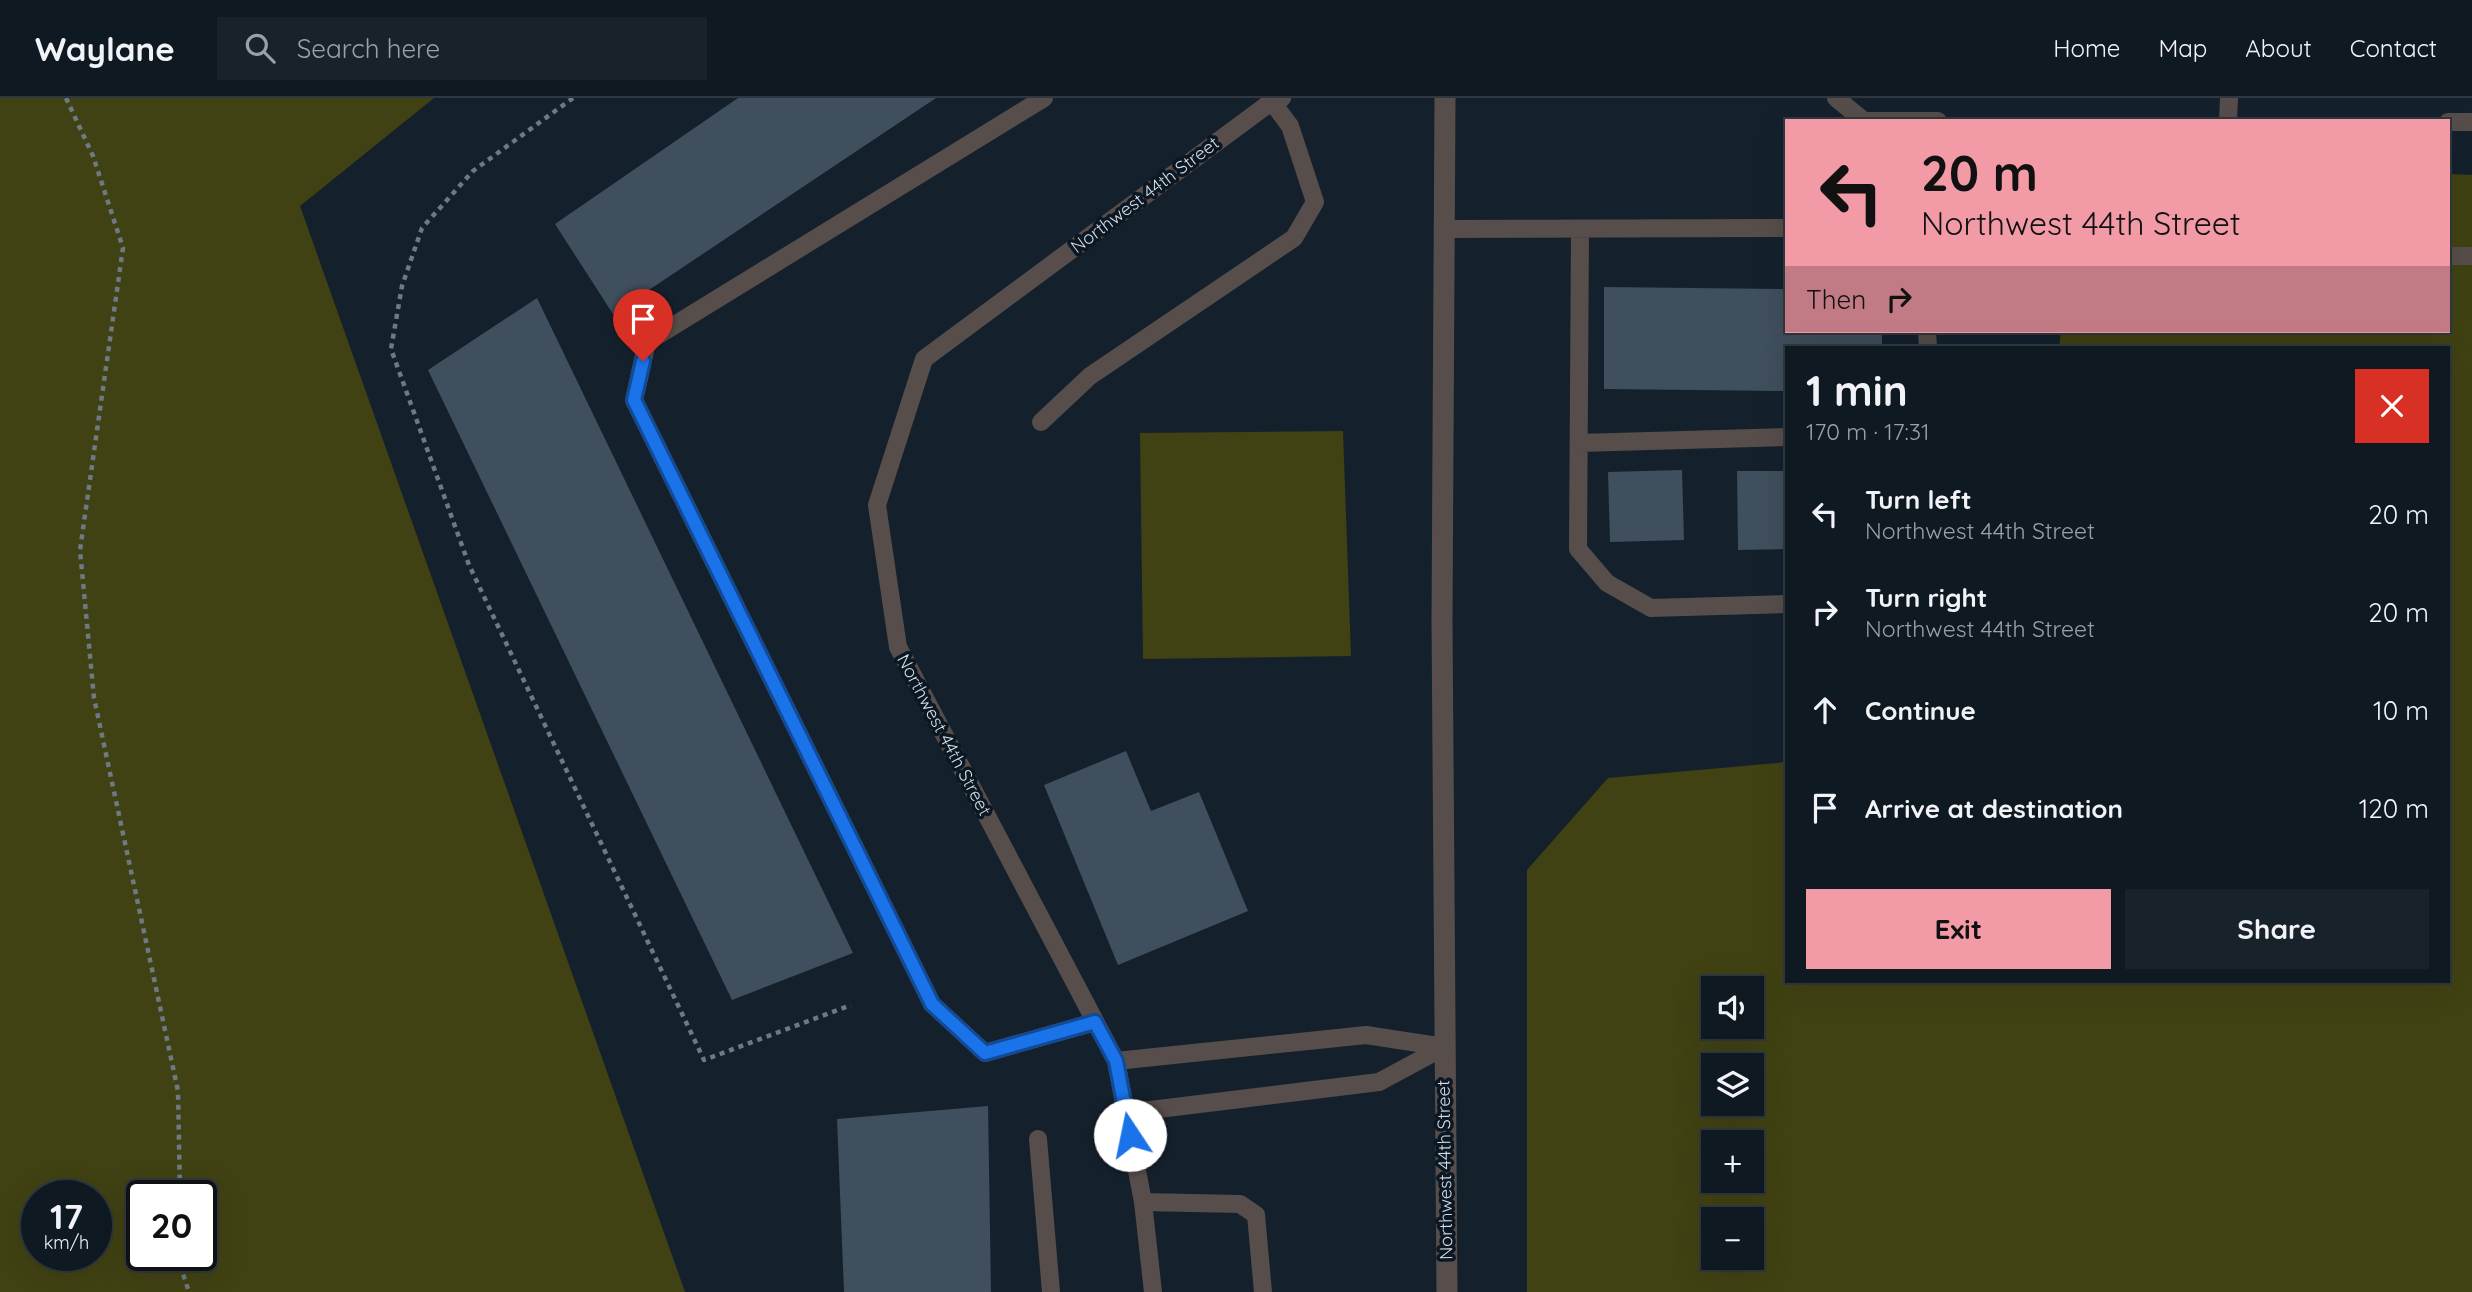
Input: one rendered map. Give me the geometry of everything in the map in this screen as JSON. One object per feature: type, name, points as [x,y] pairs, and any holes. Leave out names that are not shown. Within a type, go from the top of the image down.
[{"type":"street","name":"Northwest 44th Street","points":[[1445,98],[1444,1047],[1447,1292]]},
{"type":"lane","points":[[1044,98],[647,342],[634,400],[932,1004],[985,1053],[1095,1022]]},
{"type":"lane","points":[[1836,98],[1862,119]]},
{"type":"lane","points":[[2228,119],[2229,98]]},
{"type":"lane","points":[[1041,422],[1090,376],[1294,238],[1315,202],[1290,127],[1274,99]]},
{"type":"lane","name":"Northwest 44th Street","points":[[1274,99],[924,359],[877,505],[898,648],[1116,1061],[1126,1113],[1379,1082],[1444,1047]]},
{"type":"lane","points":[[2450,122],[2472,122]]},
{"type":"lane","points":[[1444,229],[1785,228]]},
{"type":"lane","points":[[1580,229],[1578,549],[1607,583],[1651,608],[1785,604]]},
{"type":"lane","points":[[2450,256],[2472,256]]},
{"type":"lane","points":[[1578,443],[1785,437]]},
{"type":"lane","points":[[1116,1061],[1366,1034],[1444,1047]]},
{"type":"lane","points":[[1126,1113],[1143,1202],[1153,1292]]},
{"type":"lane","points":[[1038,1139],[1051,1292]]},
{"type":"lane","points":[[1143,1202],[1240,1204],[1256,1215],[1263,1292]]},
{"type":"path","points":[[66,98],[93,156],[123,247],[80,550],[94,698],[178,1091],[180,1180]]},
{"type":"path","points":[[573,98],[473,172],[422,228],[402,286],[391,349],[469,565],[704,1060],[851,1005]]},
{"type":"path","points":[[182,1271],[189,1292]]},
{"type":"shaded area","points":[[0,98],[434,98],[300,206],[685,1292],[0,1292]]},
{"type":"shaded area","points":[[2450,174],[2472,175],[2472,1292],[1527,1292],[1527,870],[1608,778],[1785,762],[1785,983],[2450,983],[2450,346],[2059,346],[2061,333],[2450,333]]},
{"type":"shaded area","points":[[1343,431],[1351,656],[1143,659],[1140,433]]},
{"type":"building","points":[[738,98],[936,98],[613,314],[555,224]]},
{"type":"building","points":[[1604,287],[1785,289],[1785,333],[1882,333],[1882,346],[1785,346],[1785,391],[1604,389]]},
{"type":"building","points":[[537,298],[853,953],[732,1000],[428,370]]},
{"type":"building","points":[[1682,470],[1684,540],[1610,542],[1608,472]]},
{"type":"building","points":[[1737,471],[1785,471],[1785,549],[1738,550]]},
{"type":"building","points":[[1126,751],[1151,811],[1199,792],[1248,911],[1118,965],[1044,785]]},
{"type":"building","points":[[988,1106],[991,1292],[844,1292],[837,1119]]},
{"type":"route","points":[[643,361],[634,400],[932,1004],[985,1053],[1095,1022],[1116,1061],[1130,1135]]}]
